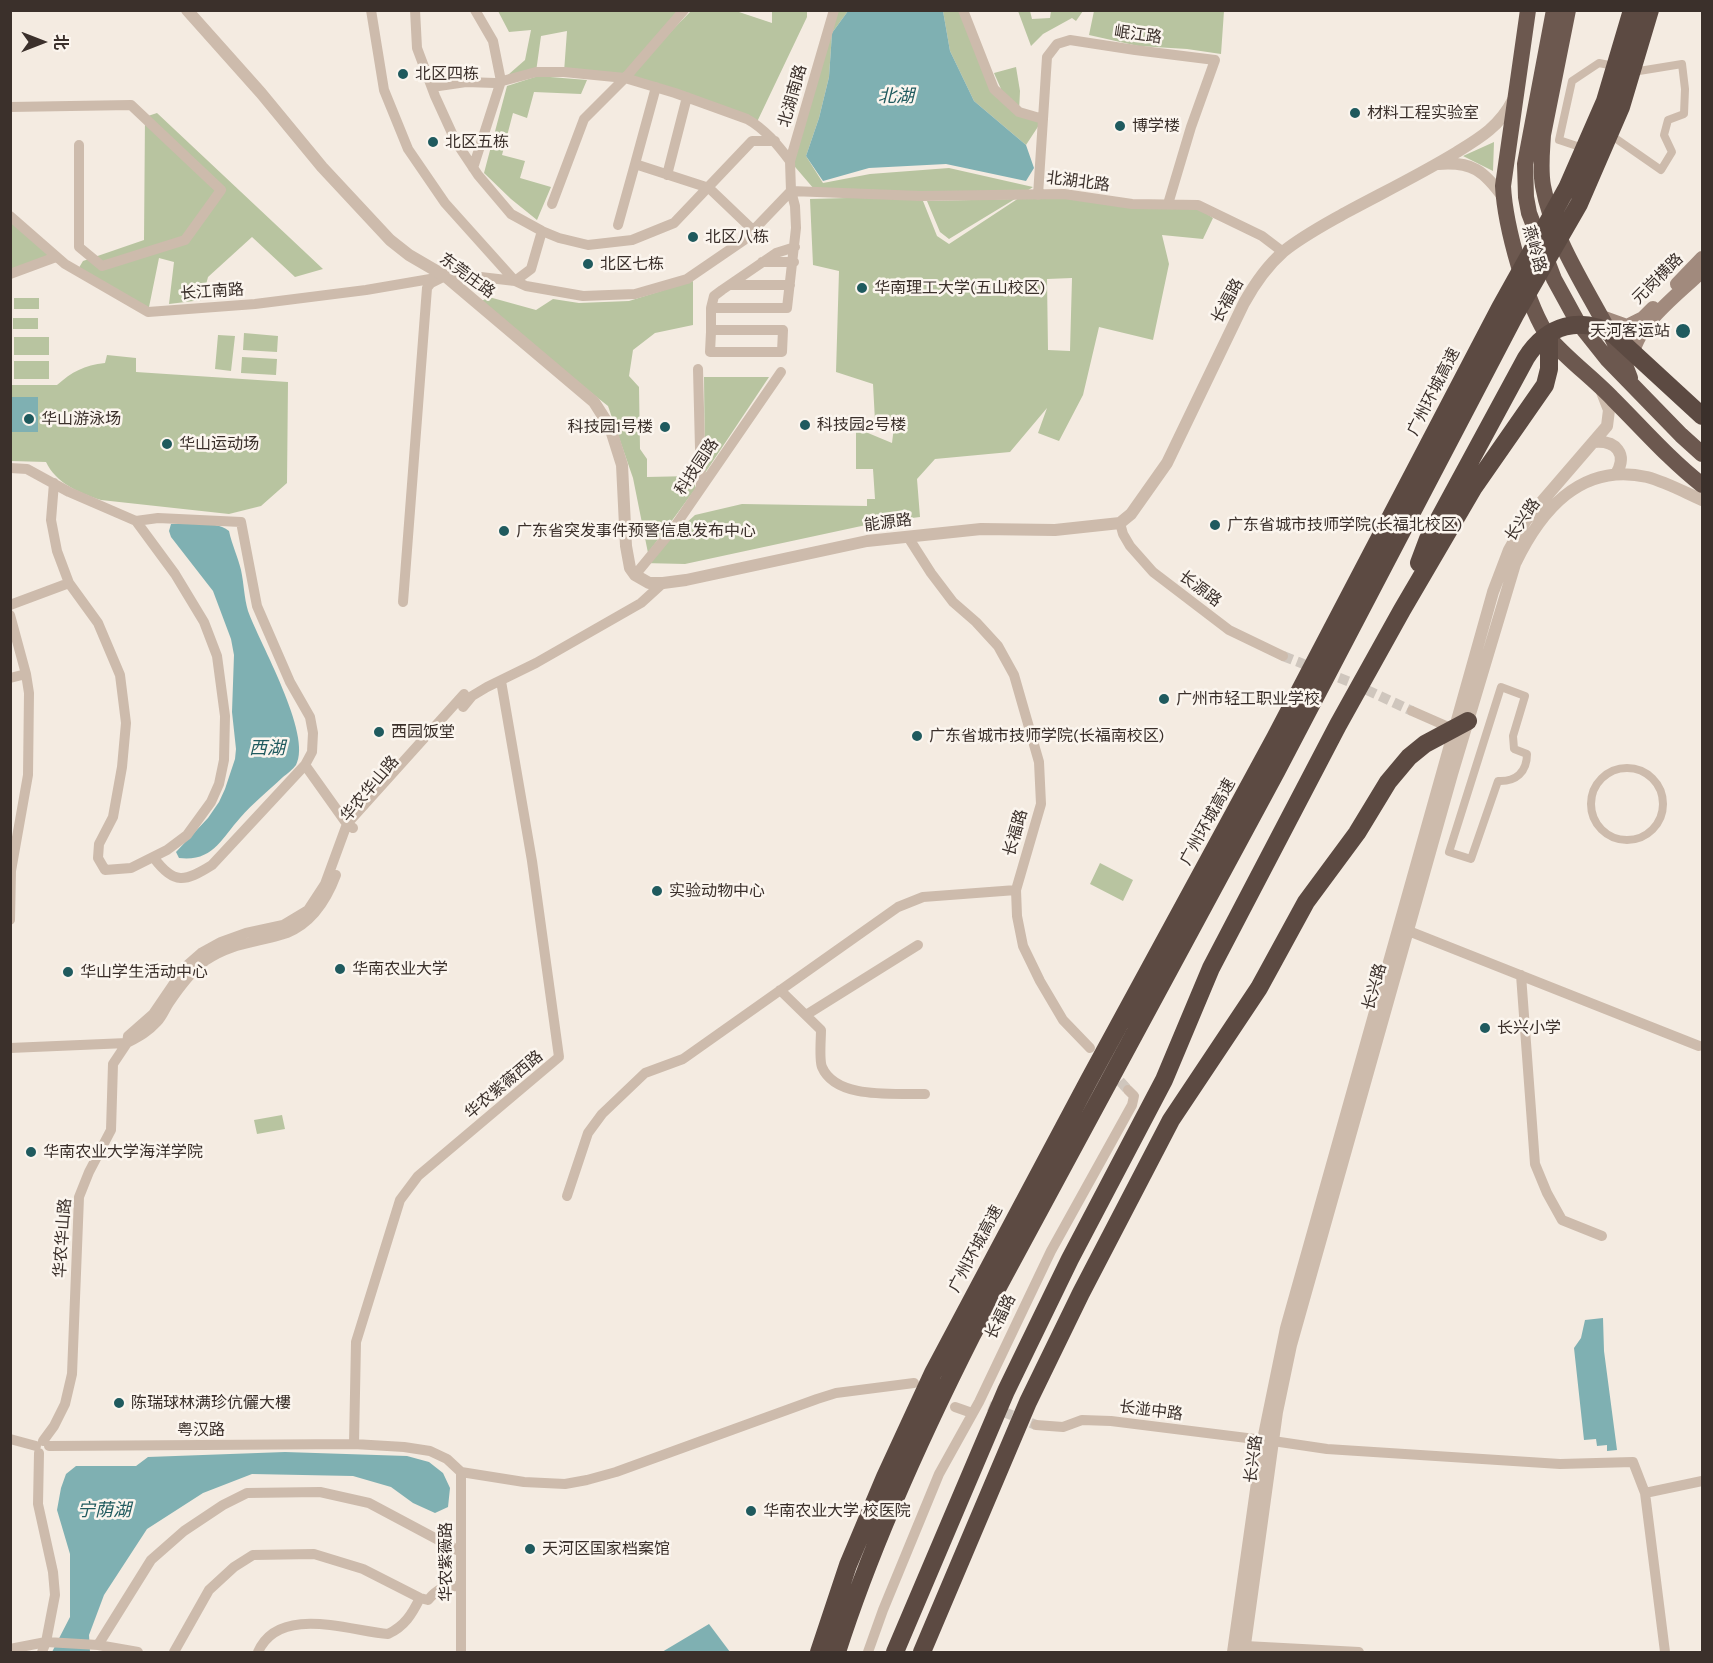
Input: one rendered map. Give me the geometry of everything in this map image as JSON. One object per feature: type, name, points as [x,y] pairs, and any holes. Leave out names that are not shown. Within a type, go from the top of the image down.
[{"type":"highway","name":"燕岭路","points":[[1528,10],[1506,152],[1503,197],[1531,300],[1549,337],[1660,448]]},
{"type":"highway","name":"燕岭路","points":[[1554,10],[1526,164],[1526,197],[1544,254],[1564,300],[1594,343],[1632,385],[1702,454]]},
{"type":"highway","points":[[1568,10],[1545,125],[1541,171],[1550,210],[1563,246],[1623,359],[1632,385]]},
{"type":"highway","name":"广州环城高速","points":[[837,1653],[883,1527],[933,1413],[972,1335],[1276,772],[1567,188],[1605,101],[1632,10]]},
{"type":"highway","name":"广州环城高速","points":[[819,1653],[848,1565],[885,1477],[948,1344],[1083,1090],[1507,311],[1579,204],[1606,144],[1634,69],[1650,10]]},
{"type":"highway","points":[[1506,152],[1510,182],[1518,211],[1546,287],[1574,333],[1660,448],[1702,485]]},
{"type":"highway","points":[[1402,610],[1428,539],[1531,351],[1545,336],[1569,326],[1582,324],[1596,326],[1614,335],[1702,416]]},
{"type":"highway","points":[[896,1653],[1006,1391],[1070,1259],[1155,1097],[1204,983],[1338,726],[1402,610],[1474,487],[1545,385],[1549,369],[1549,337]]},
{"type":"highway","points":[[1237,921],[1258,870],[1262,849],[1350,682]]},
{"type":"highway","points":[[922,1653],[1028,1402],[1081,1293],[1171,1120],[1259,988],[1306,902],[1357,833],[1388,782],[1409,757],[1425,744],[1461,725]]},
{"type":"main road","name":"元岗横路","points":[[1632,385],[1635,344],[1646,321],[1702,258]]},
{"type":"main road","name":"元岗横路","points":[[1602,317],[1627,326],[1646,321],[1702,272]]},
{"type":"street","name":"东莞庄路","points":[[188,10],[322,167],[379,229],[409,255],[445,276],[585,393],[603,414],[617,446],[622,465],[626,546],[628,560],[635,575]]},
{"type":"street","points":[[372,10],[384,90],[408,149],[445,203],[515,281],[531,269],[542,231]]},
{"type":"street","points":[[416,10],[417,48],[456,142],[473,168],[512,214],[559,238],[588,245],[632,240],[674,223],[752,141],[775,141]]},
{"type":"street","points":[[473,168],[501,81],[493,41],[475,10]]},
{"type":"street","points":[[552,204],[584,119],[625,78],[684,10]]},
{"type":"street","name":"北湖南路","points":[[711,308],[787,308],[795,247],[795,206],[790,191],[790,161],[834,10]]},
{"type":"street","points":[[963,10],[994,89],[1019,112],[1043,119]]},
{"type":"street","name":"岷江路","points":[[1057,44],[1070,40],[1215,60],[1191,127],[1168,204]]},
{"type":"street","name":"北湖北路","points":[[1057,44],[1047,57],[1038,195],[1064,195],[1132,204],[1198,205],[1262,236],[1283,252]]},
{"type":"street","points":[[1599,63],[1639,71],[1682,64],[1686,89],[1684,114],[1668,120],[1664,135],[1672,152],[1661,170],[1615,138],[1592,151],[1558,141],[1572,81],[1599,63]]},
{"type":"street","points":[[432,87],[466,82],[501,81],[536,72],[564,72],[625,78],[747,119],[775,141],[790,161]]},
{"type":"street","points":[[618,225],[656,87]]},
{"type":"street","name":"长福路","points":[[1120,522],[1131,514],[1167,463],[1249,294],[1260,277],[1283,252],[1326,224],[1437,164],[1489,132],[1507,112],[1514,96]]},
{"type":"street","points":[[666,175],[687,97]]},
{"type":"street","points":[[10,107],[131,105],[220,190],[185,240],[102,266],[80,247],[79,145]]},
{"type":"street","points":[[1437,164],[1452,163],[1477,169],[1503,197]]},
{"type":"street","points":[[635,164],[709,188],[753,230]]},
{"type":"street","name":"长江南路","points":[[10,216],[65,264],[148,312],[255,304],[366,290],[445,276],[472,276],[515,281],[526,286],[582,296],[635,294],[687,279],[744,240],[790,191]]},
{"type":"street","points":[[790,191],[921,196],[1038,195]]},
{"type":"street","points":[[711,330],[783,330],[782,352],[710,352],[711,308],[714,296],[728,285],[776,253],[795,247]]},
{"type":"street","points":[[10,274],[56,257]]},
{"type":"street","points":[[762,262],[794,262]]},
{"type":"street","points":[[403,602],[427,288],[431,283],[445,276]]},
{"type":"street","points":[[728,285],[790,285]]},
{"type":"street","points":[[698,369],[701,488]]},
{"type":"street","name":"科技园路","points":[[635,575],[673,529],[780,372]]},
{"type":"street","name":"长兴路","points":[[1461,725],[1493,592],[1509,550],[1534,508],[1607,426],[1609,410],[1604,394],[1588,374]]},
{"type":"street","points":[[1594,442],[1610,443],[1616,447],[1621,461],[1616,474]]},
{"type":"street","points":[[10,468],[27,469],[54,483],[69,492],[136,521],[175,574],[204,622],[217,656],[225,716],[224,760],[219,783],[211,802],[187,834],[154,858],[132,868],[105,870],[98,858],[99,844],[113,817],[122,767],[126,723],[120,675],[98,623],[69,583],[57,551],[51,520],[54,483]]},
{"type":"street","name":"长兴路","points":[[1239,1651],[1268,1441],[1294,1334],[1403,928],[1461,725],[1510,577],[1528,539],[1545,515],[1566,494],[1591,479],[1616,474],[1649,478],[1702,501]]},
{"type":"street","points":[[136,521],[158,518],[241,522],[257,606],[290,682],[310,717],[313,733],[312,752],[305,765],[212,865],[196,876],[181,878],[168,876],[154,858]]},
{"type":"street","name":"能源路","points":[[663,583],[867,541],[981,529],[1066,529],[1120,522]]},
{"type":"street","name":"长源路","points":[[1120,522],[1123,534],[1130,546],[1153,572],[1229,630],[1283,656]]},
{"type":"street","name":"长福路","points":[[908,537],[953,602],[998,646],[1014,675],[1039,762],[1041,804],[1016,890],[1017,916],[1023,946],[1063,1020],[1090,1048]]},
{"type":"street","points":[[635,575],[649,583],[663,583]]},
{"type":"street","points":[[10,605],[69,583]]},
{"type":"street","name":"华农华山路","points":[[42,1446],[64,1404],[72,1374],[79,1197],[111,1130],[113,1064],[127,1043],[144,1034],[158,1022],[190,975],[206,961],[234,946],[288,932],[310,914],[330,891],[350,826],[468,695],[536,663],[642,603],[663,583]]},
{"type":"street","points":[[10,615],[29,693],[28,775],[11,871],[10,920]]},
{"type":"street","points":[[10,678],[26,674]]},
{"type":"street","name":"华农紫薇西路","points":[[354,1444],[356,1342],[400,1200],[418,1176],[560,1057],[532,861],[501,681]]},
{"type":"street","points":[[1501,687],[1526,696],[1513,736],[1514,748],[1527,754],[1527,762],[1520,775],[1506,782],[1498,782],[1471,859],[1449,852],[1501,687]]},
{"type":"street","points":[[1412,711],[1461,725]]},
{"type":"street","points":[[305,765],[350,826]]},
{"type":"street","points":[[1624,768],[1636,769],[1647,774],[1656,782],[1663,804],[1661,816],[1656,826],[1647,834],[1636,839],[1624,840],[1613,837],[1596,821],[1592,810],[1592,798],[1603,778],[1613,771],[1624,768]]},
{"type":"street","points":[[567,1196],[588,1133],[602,1114],[645,1073],[683,1059],[898,907],[923,897],[1016,890]]},
{"type":"street","points":[[1403,928],[1699,1046]]},
{"type":"street","points":[[806,1015],[918,945]]},
{"type":"street","points":[[1521,975],[1535,1164],[1562,1220],[1602,1236]]},
{"type":"street","points":[[780,990],[821,1030],[821,1067],[835,1084],[853,1091],[925,1094]]},
{"type":"street","points":[[10,1048],[127,1043]]},
{"type":"street","name":"长福路","points":[[972,1413],[984,1404],[1051,1251],[1132,1105],[1134,1096],[1128,1090]]},
{"type":"street","points":[[461,1472],[524,1482],[565,1484],[587,1480],[836,1393],[914,1383]]},
{"type":"street","points":[[868,1653],[883,1610],[939,1474],[972,1413],[955,1407]]},
{"type":"street","name":"长湴中路","points":[[1036,1425],[1063,1427],[1082,1420],[1110,1421],[1328,1449],[1560,1464],[1633,1462],[1645,1493]]},
{"type":"street","name":"粤汉路","points":[[10,1439],[42,1446],[354,1444],[405,1447],[430,1451],[447,1460],[461,1472]]},
{"type":"street","points":[[42,1446],[39,1504],[53,1572],[54,1595],[42,1653]]},
{"type":"street","name":"华农紫薇路","points":[[461,1472],[461,1653]]},
{"type":"street","points":[[1665,1653],[1645,1493],[1702,1481]]},
{"type":"street","points":[[98,1645],[151,1560],[184,1531],[223,1505],[248,1493],[321,1492],[369,1503],[461,1552]]},
{"type":"street","points":[[174,1653],[209,1590],[234,1567],[253,1555],[314,1554],[363,1569],[428,1600],[436,1590],[447,1586],[461,1586]]},
{"type":"street","points":[[258,1653],[261,1644],[282,1628],[308,1623],[388,1634],[400,1628],[412,1614],[420,1598]]},
{"type":"street","points":[[10,1649],[46,1642],[98,1645],[138,1653]]},
{"type":"street","points":[[1239,1651],[1359,1653]]},
{"type":"green space","points":[[498,11],[684,11],[637,66],[691,11],[736,11],[772,23],[772,11],[807,11],[807,17],[756,124],[625,78],[564,72],[567,31],[541,36],[536,72],[501,81],[525,60],[531,30],[509,32]]},
{"type":"green space","points":[[834,11],[848,11],[832,33],[829,77],[819,118],[806,156],[823,183],[870,174],[949,168],[1033,187],[1016,198],[814,189],[790,161]]},
{"type":"green space","points":[[943,11],[963,11],[994,89],[1001,89],[994,73],[1016,67],[1020,91],[1019,112],[1043,119],[1026,145],[974,101],[950,51]]},
{"type":"green space","points":[[1018,11],[1030,11],[1032,19],[1050,18],[1051,11],[1083,11],[1076,21],[1072,18],[1043,34],[1031,46]]},
{"type":"green space","points":[[1094,11],[1224,11],[1221,54],[1138,46],[1089,35]]},
{"type":"green space","points":[[538,76],[587,80],[581,94],[534,92],[527,118],[513,113],[502,155],[525,161],[520,178],[551,187],[537,220],[484,173],[507,86]]},
{"type":"green space","points":[[157,113],[323,269],[295,277],[252,237],[208,277],[202,300],[169,304],[174,262],[159,258],[148,312],[77,271],[83,261],[144,240],[145,117]]},
{"type":"green space","points":[[1494,142],[1493,171],[1463,156]]},
{"type":"green space","points":[[921,196],[937,236],[949,244],[1022,196],[1194,205],[1213,218],[1203,239],[1162,235],[1169,264],[1153,340],[1099,327],[1083,395],[1059,441],[1038,433],[1047,408],[1010,452],[935,459],[917,479],[920,517],[880,522],[685,564],[643,563],[695,515],[742,504],[867,506],[867,499],[875,499],[873,469],[856,469],[856,428],[892,443],[894,427],[875,421],[873,384],[836,372],[839,271],[813,265],[810,199]],"holes":[[[1072,278],[1070,351],[1048,350],[1047,279]]]},
{"type":"green space","points":[[1015,199],[949,239],[940,232],[927,201]]},
{"type":"green space","points":[[11,216],[56,257],[11,277]]},
{"type":"green space","points":[[693,281],[693,325],[655,333],[633,350],[629,376],[639,387],[640,449],[647,459],[647,477],[692,476],[696,488],[648,553],[633,478],[608,406],[478,303],[489,297],[536,310],[553,299],[579,303],[629,301]]},
{"type":"green space","points":[[14,298],[39,298],[39,309],[14,309]]},
{"type":"green space","points":[[13,318],[38,318],[38,329],[13,329]]},
{"type":"green space","points":[[244,333],[278,336],[277,352],[243,350]]},
{"type":"green space","points":[[218,335],[235,336],[231,371],[215,369]]},
{"type":"green space","points":[[14,337],[49,337],[49,355],[14,355]]},
{"type":"green space","name":"华山运动场","points":[[107,355],[136,358],[136,372],[288,382],[287,483],[261,506],[229,514],[101,500],[69,486],[56,476],[46,462],[11,461],[10,385],[57,385],[79,370],[105,363]]},
{"type":"green space","points":[[242,357],[277,359],[276,375],[241,373]]},
{"type":"green space","points":[[14,361],[49,361],[49,379],[14,379]]},
{"type":"green space","points":[[704,377],[769,377],[705,473]]},
{"type":"green space","points":[[1100,863],[1133,880],[1123,901],[1090,884]]},
{"type":"green space","points":[[282,1115],[285,1129],[257,1134],[254,1120]]},
{"type":"water","name":"北湖","points":[[848,11],[943,11],[950,51],[974,101],[1026,145],[1034,168],[1026,181],[946,164],[869,168],[823,181],[806,156],[819,118],[829,77],[832,33]]},
{"type":"water","points":[[11,397],[38,397],[38,432],[11,432]]},
{"type":"water","name":"西湖","points":[[171,524],[209,524],[229,531],[241,570],[248,611],[291,711],[299,751],[295,767],[250,807],[215,847],[208,853],[191,858],[179,858],[176,852],[208,818],[219,802],[235,759],[232,712],[234,655],[231,639],[213,591],[171,537],[169,531]]},
{"type":"water","points":[[1603,1318],[1604,1351],[1617,1450],[1607,1451],[1607,1445],[1597,1446],[1596,1439],[1584,1440],[1574,1348],[1581,1338],[1585,1320]]},
{"type":"water","name":"宁荫湖","points":[[285,1452],[407,1456],[429,1462],[443,1473],[450,1488],[448,1507],[435,1513],[413,1503],[391,1487],[353,1476],[252,1474],[203,1493],[147,1529],[104,1595],[89,1635],[90,1652],[52,1652],[70,1617],[70,1554],[57,1510],[66,1474],[76,1466],[136,1466],[148,1457]]},
{"type":"water","points":[[709,1624],[730,1652],[662,1652]]},
{"type":"tunnel","points":[[1283,656],[1350,682],[1412,711]]},
{"type":"tunnel","points":[[1110,1070],[1128,1090]]},
{"type":"tunnel","points":[[989,1406],[1036,1425]]},
{"type":"place","name":"北区四栋","points":[[403,74]]},
{"type":"place","name":"材料工程实验室","points":[[1355,113]]},
{"type":"place","name":"博学楼","points":[[1120,126]]},
{"type":"place","name":"北区五栋","points":[[433,142]]},
{"type":"place","name":"北区八栋","points":[[693,237]]},
{"type":"place","name":"北区七栋","points":[[588,264]]},
{"type":"place","name":"华南理工大学(五山校区)","points":[[862,288]]},
{"type":"place","name":"天河客运站","points":[[1683,331]]},
{"type":"place","name":"华山游泳场","points":[[29,419]]},
{"type":"place","name":"科技园2号楼","points":[[805,425]]},
{"type":"place","name":"科技园1号楼","points":[[665,427]]},
{"type":"place","name":"华山运动场","points":[[167,444]]},
{"type":"place","name":"广东省城市技师学院(长福北校区)","points":[[1215,525]]},
{"type":"place","name":"广东省突发事件预警信息发布中心","points":[[504,531]]},
{"type":"place","name":"广州市轻工职业学校","points":[[1164,699]]},
{"type":"place","name":"西园饭堂","points":[[379,732]]},
{"type":"place","name":"广东省城市技师学院(长福南校区)","points":[[917,736]]},
{"type":"place","name":"实验动物中心","points":[[657,891]]},
{"type":"place","name":"华南农业大学","points":[[340,969]]},
{"type":"place","name":"华山学生活动中心","points":[[68,972]]},
{"type":"place","name":"长兴小学","points":[[1485,1028]]},
{"type":"place","name":"华南农业大学海洋学院","points":[[31,1152]]},
{"type":"place","name":"陈瑞球林满珍伉儷大樓","points":[[119,1403]]},
{"type":"place","name":"华南农业大学 校医院","points":[[751,1511]]},
{"type":"place","name":"天河区国家档案馆","points":[[530,1549]]}]
